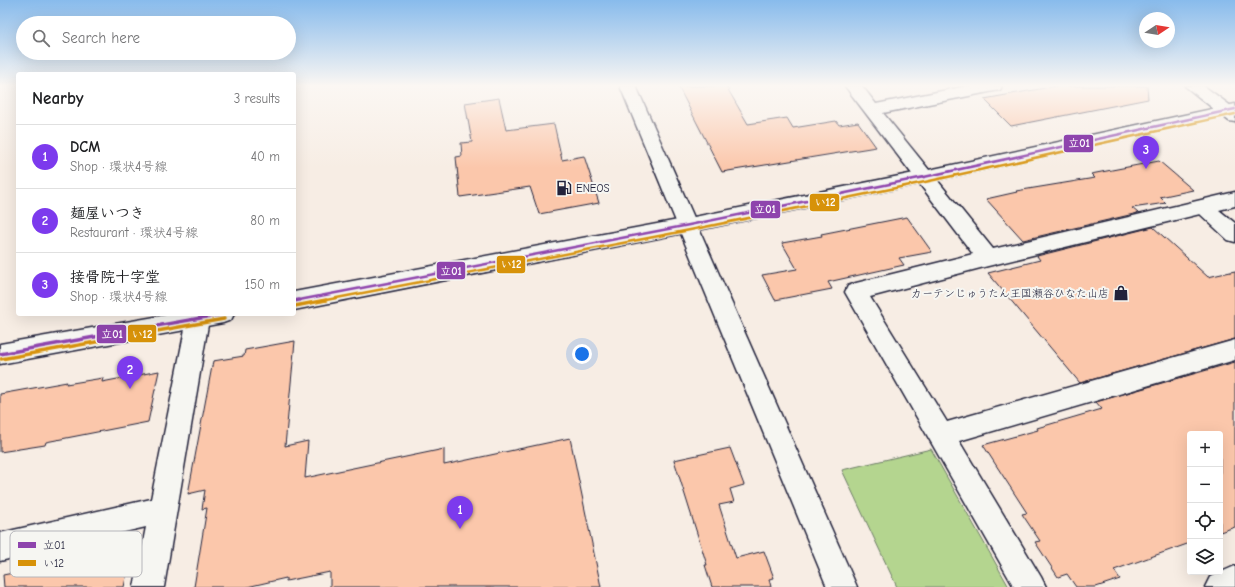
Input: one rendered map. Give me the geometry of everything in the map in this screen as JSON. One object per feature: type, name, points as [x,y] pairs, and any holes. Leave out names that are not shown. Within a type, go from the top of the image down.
[{"type":"street","points":[[640,113],[689,225],[842,587]]},
{"type":"street","points":[[874,113],[988,258]]},
{"type":"street","points":[[296,301],[689,225],[1225,113]]},
{"type":"street","points":[[1031,587],[856,292],[988,258],[1235,199]]},
{"type":"street","points":[[1204,206],[1235,234]]},
{"type":"street","points":[[0,354],[213,316]]},
{"type":"street","points":[[149,587],[198,319]]},
{"type":"street","points":[[941,435],[1235,350]]},
{"type":"street","points":[[70,531],[163,510]]},
{"type":"street","points":[[0,547],[10,545]]},
{"type":"street","points":[[1220,587],[1235,581]]},
{"type":"green space","points":[[931,449],[1009,587],[897,587],[842,470]]},
{"type":"building","points":[[467,113],[502,113],[506,130],[554,124],[562,160],[584,156],[599,203],[539,214],[530,187],[460,197],[456,157],[462,156],[461,143],[472,142]]},
{"type":"building","points":[[692,113],[742,113],[748,124],[787,118],[793,128],[836,121],[839,125],[858,122],[876,147],[722,172]]},
{"type":"building","points":[[998,113],[1075,113],[1011,126]]},
{"type":"building","points":[[1159,161],[1193,190],[1160,197],[1166,203],[1132,208],[1138,213],[1023,240],[986,199],[1017,192],[1016,191],[1095,178],[1091,174]]},
{"type":"building","points":[[907,217],[932,252],[899,258],[904,265],[828,282],[832,289],[775,300],[762,275],[797,269],[782,243],[822,236],[821,234]]},
{"type":"building","points":[[1153,227],[1208,277],[1235,271],[1235,339],[1080,383],[988,273],[1040,260],[1037,256]]},
{"type":"building","points":[[295,341],[285,446],[308,441],[305,478],[444,449],[444,465],[570,438],[601,587],[330,587],[330,572],[286,581],[286,578],[247,587],[194,587],[207,508],[202,509],[205,490],[188,494],[213,361],[244,356],[245,350]]},
{"type":"building","points":[[1235,362],[1235,527],[1223,531],[1223,431],[1187,431],[1187,544],[1114,570],[1120,579],[1096,587],[1076,587],[1067,574],[1058,577],[1035,542],[1040,541],[1022,514],[1027,513],[983,445],[1038,430],[1037,428],[1102,409],[1096,402]]},
{"type":"building","points":[[159,371],[148,422],[46,442],[45,445],[0,452],[0,394],[67,382],[66,384],[103,378],[102,382]]},
{"type":"building","points":[[730,448],[744,485],[730,489],[734,502],[719,505],[736,558],[764,551],[774,578],[769,579],[771,587],[712,587],[705,565],[707,565],[674,460]]},
{"type":"building","points":[[10,574],[10,577],[126,577],[124,587],[4,587],[3,575]]},
{"type":"transit line","name":"立01","points":[[296,301],[689,225],[924,177],[1215,113]]},
{"type":"transit line","name":"い12","points":[[296,306],[690,230],[925,182],[1235,114]]},
{"type":"transit line","name":"立01","points":[[0,354],[212,316]]},
{"type":"transit line","name":"い12","points":[[1,359],[224,319]]},
{"type":"place","name":"接骨院十字堂","points":[[1146,169]]},
{"type":"place","name":"ENEOS","points":[[564,188]]},
{"type":"place","name":"カーテンじゅうたん王国瀬谷ひなた山店","points":[[1121,293]]},
{"type":"place","name":"麺屋いつき","points":[[130,389]]},
{"type":"place","name":"DCM","points":[[460,529]]}]
